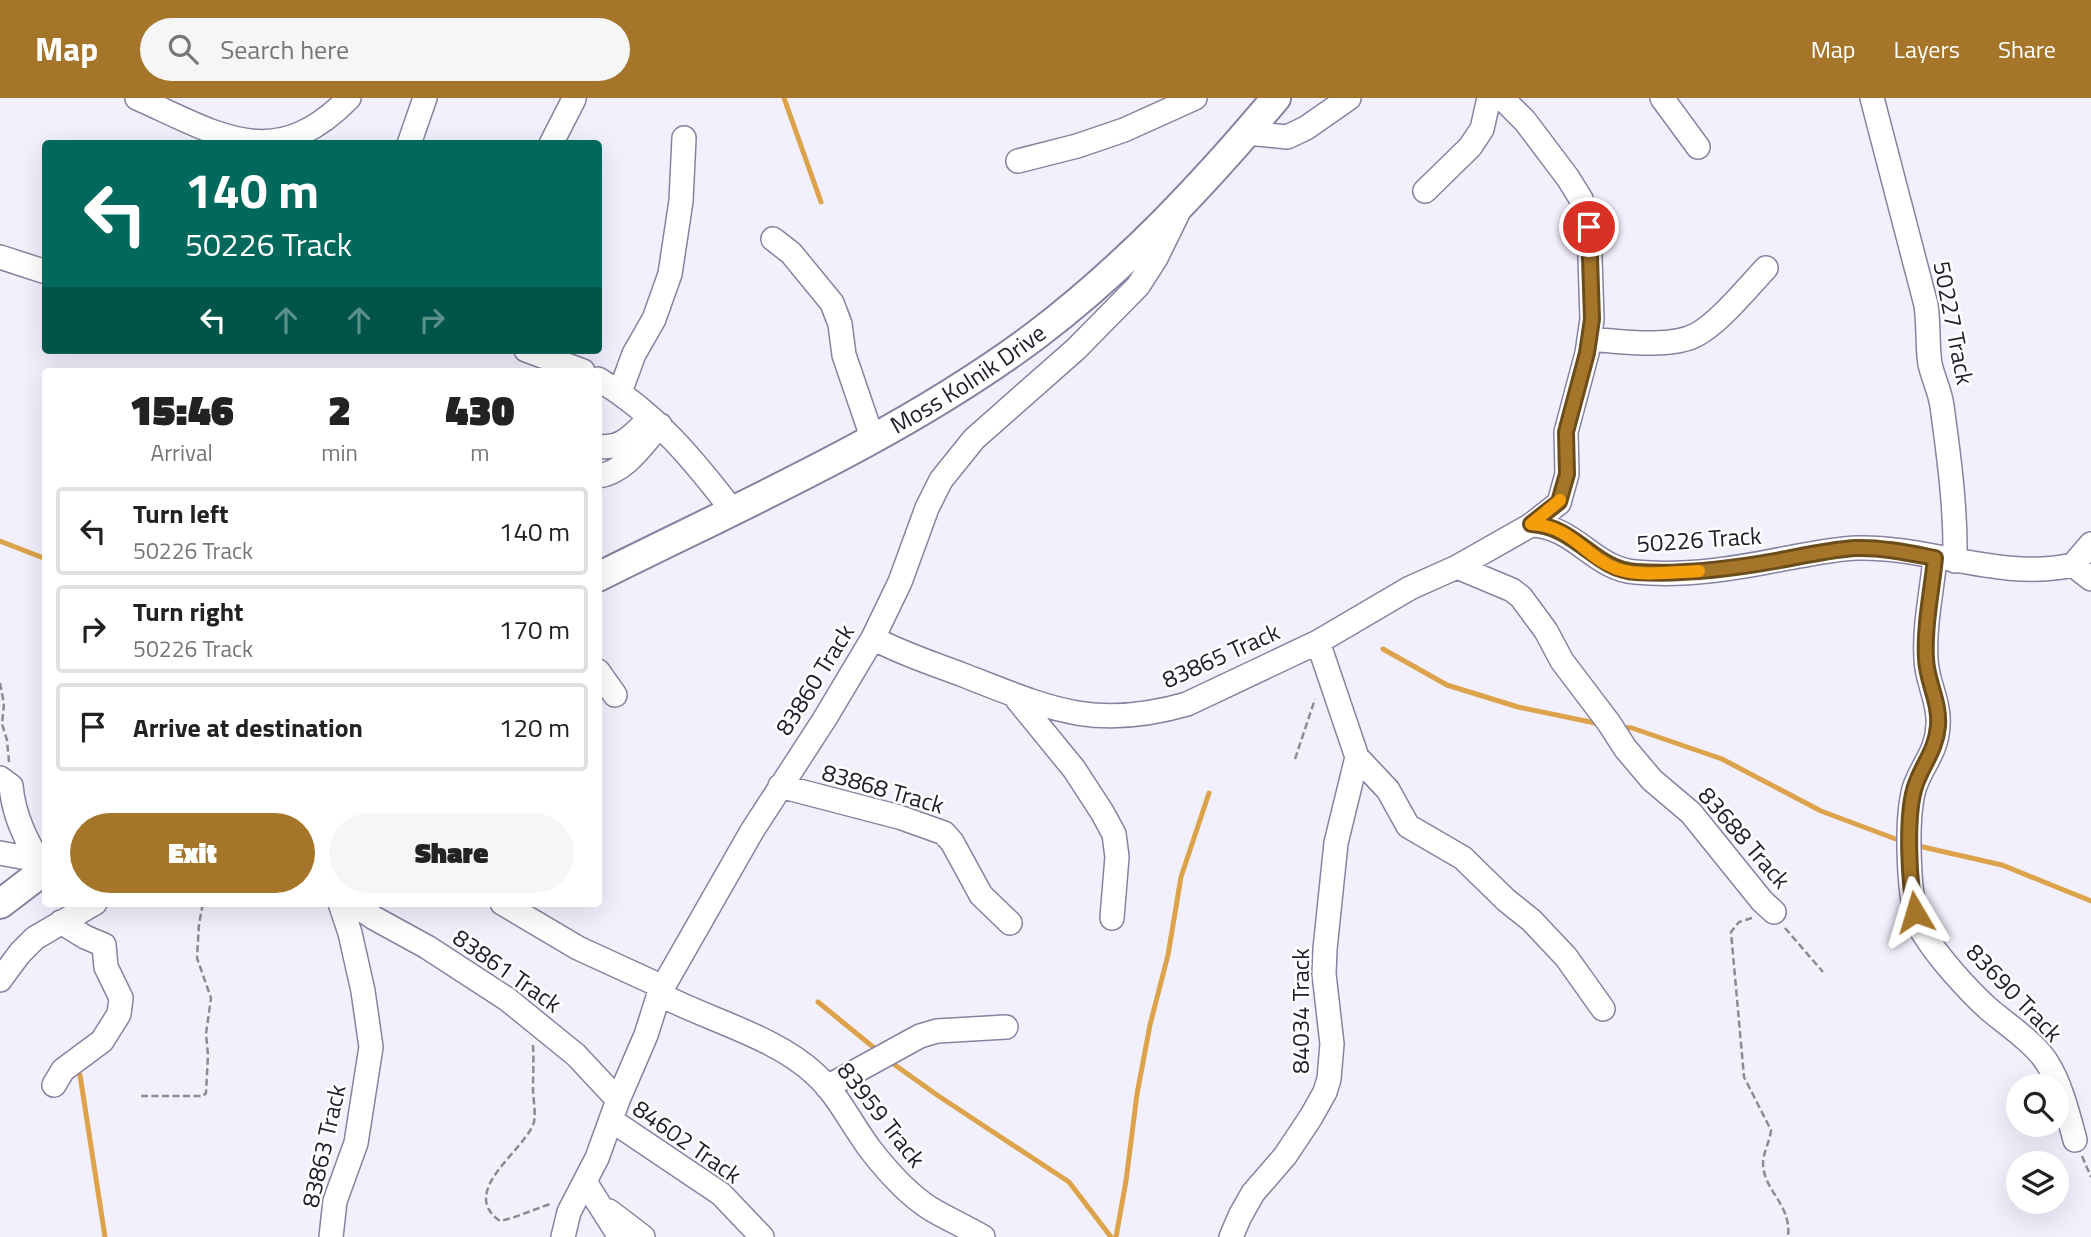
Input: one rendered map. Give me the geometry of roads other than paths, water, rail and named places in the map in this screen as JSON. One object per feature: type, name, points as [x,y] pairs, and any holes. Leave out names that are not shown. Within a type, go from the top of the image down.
[{"type":"main road","name":"Moss Kolnik Drive","points":[[602,575],[872,438],[934,403],[1033,337],[1073,306],[1157,229],[1260,111]]},
{"type":"main road","points":[[0,904],[42,868]]},
{"type":"street","points":[[137,98],[221,136],[242,140]]},
{"type":"street","points":[[279,140],[314,127],[349,98]]},
{"type":"street","points":[[410,140],[425,98]]},
{"type":"street","points":[[1018,161],[1077,146],[1124,130],[1195,98]]},
{"type":"street","points":[[1260,111],[1287,137],[1306,128],[1349,98]]},
{"type":"street","points":[[1425,191],[1470,147],[1482,129],[1489,98]]},
{"type":"street","points":[[1502,98],[1541,140],[1581,199],[1589,227],[1592,319],[1566,432],[1567,474],[1559,502],[1531,524]]},
{"type":"street","points":[[1662,98],[1698,147]]},
{"type":"street","name":"50227 Track","points":[[1872,98],[1926,305],[1930,367],[1939,393],[1956,523],[1945,559]]},
{"type":"street","points":[[553,140],[574,99]]},
{"type":"street","points":[[620,391],[634,354],[654,319],[670,274],[681,201],[684,138]]},
{"type":"street","name":"83860 Track","points":[[563,1237],[569,1212],[587,1191],[614,1110],[646,1035],[661,990],[780,786],[824,720],[873,638],[900,582],[927,508],[941,480],[974,439],[1076,349],[1138,286],[1156,258],[1183,201]]},
{"type":"street","points":[[773,239],[791,253],[832,303],[840,324],[844,355],[872,438]]},
{"type":"street","points":[[0,257],[42,271]]},
{"type":"street","points":[[1589,339],[1662,342],[1694,336],[1737,299],[1766,268]]},
{"type":"street","points":[[537,354],[575,368]]},
{"type":"street","points":[[602,381],[620,391],[656,421],[695,462],[732,510]]},
{"type":"street","points":[[602,446],[612,447],[625,442],[656,421]]},
{"type":"street","points":[[602,476],[608,475],[625,464],[656,421]]},
{"type":"street","name":"50226 Track","points":[[1531,524],[1556,529],[1612,566],[1634,572],[1730,568],[1818,552],[1858,548],[2020,569],[2082,572],[2091,544]]},
{"type":"street","name":"83865 Track","points":[[873,638],[913,658],[942,666],[1054,709],[1086,716],[1166,710],[1321,650],[1410,588],[1457,567],[1531,524]]},
{"type":"street","name":"83690 Track","points":[[1945,559],[1926,660],[1938,710],[1938,729],[1931,757],[1918,780],[1913,797],[1909,852],[1915,912],[1920,928],[1932,946],[1987,1007],[2045,1060],[2080,1131]]},
{"type":"street","name":"83688 Track","points":[[1457,567],[1507,588],[1521,597],[1546,631],[1562,661],[1625,748],[1652,780],[1690,813],[1774,912]]},
{"type":"street","points":[[1321,650],[1357,757],[1388,790],[1408,827],[1463,858],[1531,920],[1566,957],[1603,1009]]},
{"type":"street","points":[[602,677],[615,695]]},
{"type":"street","points":[[1014,695],[1074,769],[1114,834],[1117,857],[1112,918]]},
{"type":"street","name":"84034 Track","points":[[1231,1237],[1253,1193],[1285,1156],[1311,1117],[1329,1079],[1332,1044],[1324,974],[1325,949],[1336,843],[1357,757]]},
{"type":"street","points":[[6,782],[22,830],[42,865]]},
{"type":"street","name":"83868 Track","points":[[780,786],[899,817],[944,833],[981,895],[1010,923]]},
{"type":"street","points":[[3,856],[42,867]]},
{"type":"street","points":[[0,980],[28,944],[88,907]]},
{"type":"street","name":"83863 Track","points":[[331,1237],[335,1201],[356,1143],[372,1047],[363,991],[341,907]]},
{"type":"street","name":"83861 Track","points":[[358,907],[427,947],[507,999],[576,1055],[614,1110]]},
{"type":"street","name":"83959 Track","points":[[509,907],[579,948],[661,990],[692,1011],[777,1048],[810,1070],[827,1087],[872,1151],[911,1195],[930,1209],[981,1236]]},
{"type":"street","points":[[54,1085],[63,1070],[102,1041],[115,1024],[122,1004],[118,989],[106,967],[104,945],[61,922]]},
{"type":"street","points":[[827,1087],[920,1036],[937,1031],[1006,1027]]},
{"type":"street","name":"84602 Track","points":[[614,1110],[721,1194],[762,1237]]},
{"type":"street","points":[[587,1191],[620,1237]]},
{"type":"street","points":[[587,1191],[643,1237]]},
{"type":"waterway","points":[[784,98],[821,202]]},
{"type":"waterway","points":[[0,541],[42,557]]},
{"type":"waterway","points":[[1383,649],[1447,685],[1518,707],[1600,724]]},
{"type":"waterway","points":[[1620,727],[1632,728],[1722,759],[1821,811],[1901,841]]},
{"type":"waterway","points":[[1116,1237],[1150,1025],[1168,955],[1181,877],[1209,793]]},
{"type":"waterway","points":[[1914,845],[2002,865],[2091,901]]},
{"type":"waterway","points":[[818,1002],[878,1051]]},
{"type":"waterway","points":[[888,1060],[1069,1182],[1111,1237]]},
{"type":"waterway","points":[[80,1075],[105,1237]]}]
